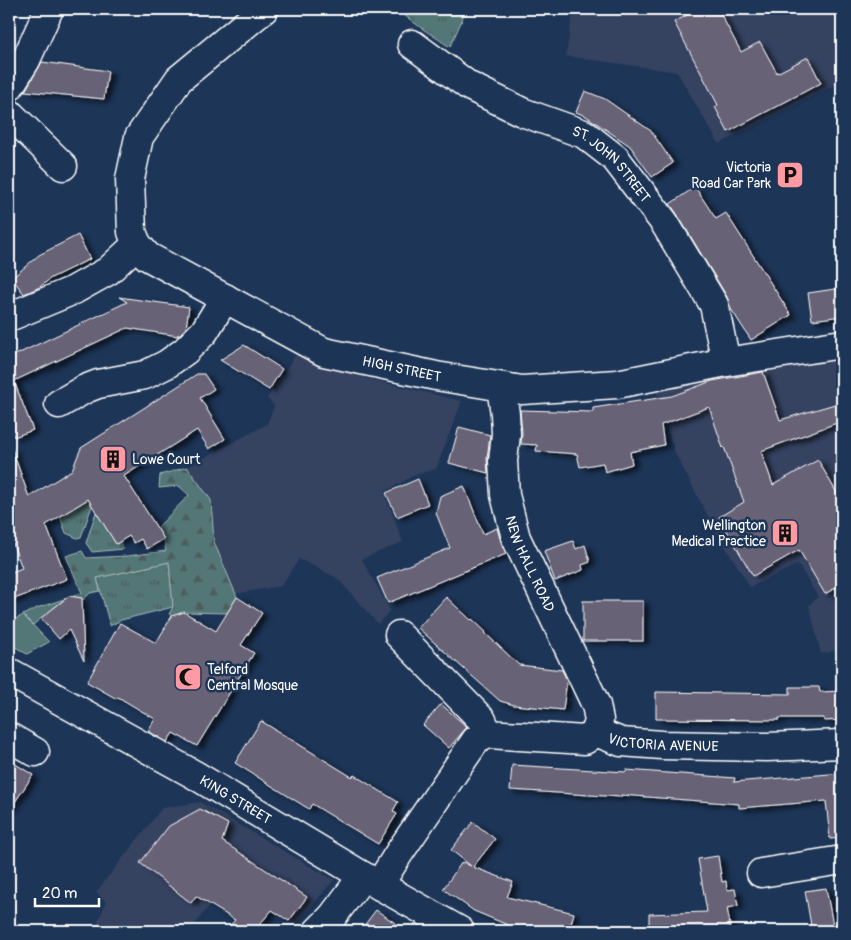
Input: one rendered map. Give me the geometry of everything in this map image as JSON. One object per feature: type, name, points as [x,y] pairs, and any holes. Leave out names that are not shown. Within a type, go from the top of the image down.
[{"type":"street","points":[[9,88],[26,60],[49,9]]},
{"type":"street","points":[[9,317],[74,290],[108,271],[137,244],[132,232],[130,179],[139,137],[178,78],[264,9]]},
{"type":"street","name":"ST. JOHN STREET","points":[[412,44],[469,86],[522,112],[584,134],[615,158],[664,222],[714,305],[726,362]]},
{"type":"street","points":[[9,113],[63,166]]},
{"type":"street","name":"HIGH STREET","points":[[137,244],[147,256],[324,352],[436,376],[522,390],[617,384],[726,362],[842,344]]},
{"type":"street","points":[[59,404],[92,386],[145,375],[167,364],[186,351],[204,332],[225,298]]},
{"type":"street","name":"NEW HALL ROAD","points":[[501,386],[506,434],[503,461],[505,495],[516,538],[596,706],[600,720],[596,732]]},
{"type":"street","points":[[318,931],[372,881],[384,876],[476,740],[488,734],[482,720],[399,635]]},
{"type":"street","name":"KING STREET","points":[[9,672],[195,774],[372,881],[460,931]]},
{"type":"street","name":"VICTORIA AVENUE","points":[[488,734],[585,740],[596,732],[621,742],[662,745],[767,747],[842,744]]},
{"type":"street","points":[[9,737],[35,752]]},
{"type":"street","points":[[761,873],[842,860]]},
{"type":"shaded area","points":[[573,9],[842,9],[842,81],[719,144],[677,72],[566,56]]},
{"type":"shaded area","points":[[842,352],[842,649],[821,654],[809,605],[818,597],[798,564],[750,587],[715,530],[674,451],[653,381]]},
{"type":"shaded area","points":[[296,354],[365,378],[462,401],[436,469],[415,475],[384,492],[403,542],[362,559],[390,610],[378,624],[337,578],[299,559],[281,586],[235,594],[214,542],[211,500],[187,467],[267,424],[274,406],[267,398]]},
{"type":"shaded area","points":[[200,802],[334,880],[295,925],[238,887],[210,905],[195,924],[179,931],[94,931],[106,902],[96,892],[162,808]]},
{"type":"green space","points":[[396,9],[465,9],[450,47]]},
{"type":"green space","points":[[187,467],[211,500],[214,542],[237,597],[227,613],[184,612],[172,616],[169,614],[173,607],[169,562],[97,578],[100,591],[90,593],[83,600],[76,597],[67,603],[62,601],[33,625],[23,615],[37,608],[82,593],[66,556],[82,551],[86,558],[127,556],[166,551],[164,539],[157,528],[189,495],[179,486],[159,488],[160,475]]},
{"type":"green space","points":[[88,499],[92,506],[81,537],[77,538],[66,533],[60,517]]},
{"type":"green space","points":[[96,512],[116,544],[120,542],[124,549],[92,552],[86,543]]},
{"type":"green space","points":[[169,562],[173,607],[121,620],[110,626],[97,578]]},
{"type":"green space","points":[[23,615],[49,642],[27,654],[9,643],[9,623]]},
{"type":"building","points":[[699,9],[718,9],[741,52],[760,42],[777,73],[808,57],[821,83],[728,132],[715,107],[718,105],[674,22]]},
{"type":"building","points":[[42,62],[108,71],[104,99],[25,91]]},
{"type":"building","points":[[585,91],[605,99],[651,131],[673,163],[652,177],[630,146],[586,116],[576,112]]},
{"type":"building","points":[[695,187],[716,219],[726,213],[791,315],[751,340],[670,204]]},
{"type":"building","points":[[78,235],[90,259],[24,294],[12,278],[39,255]]},
{"type":"building","points":[[842,288],[842,316],[812,320],[808,293]]},
{"type":"building","points":[[119,297],[189,307],[186,328],[178,336],[127,328],[14,381],[33,430],[14,437],[9,424],[9,358],[127,302]]},
{"type":"building","points":[[244,345],[282,369],[269,390],[220,360]]},
{"type":"building","points":[[763,372],[780,420],[842,402],[842,421],[761,451],[773,485],[818,460],[842,502],[842,584],[825,594],[799,550],[753,576],[719,517],[744,502],[709,407],[661,425],[664,445],[630,452],[632,464],[605,472],[603,463],[580,467],[577,454],[536,451],[537,445],[521,444],[520,410],[593,412],[593,408],[672,396],[712,381]]},
{"type":"building","name":"Lowe Court","points":[[197,374],[204,374],[214,389],[200,398],[225,439],[209,449],[197,430],[124,476],[164,539],[147,549],[141,539],[134,543],[129,536],[116,544],[88,499],[46,525],[67,579],[9,601],[9,573],[22,568],[9,534],[9,447],[11,446],[29,497],[72,470],[81,448]]},
{"type":"building","points":[[459,427],[490,435],[487,459],[488,473],[449,463]]},
{"type":"building","points":[[418,479],[428,504],[397,517],[386,493]]},
{"type":"building","points":[[464,486],[483,534],[497,528],[506,554],[388,603],[377,578],[450,548],[436,513],[440,496]]},
{"type":"building","points":[[573,541],[576,549],[585,545],[590,562],[582,565],[583,570],[555,581],[544,551]]},
{"type":"building","points":[[69,596],[82,598],[84,661],[69,630],[59,639],[41,618]]},
{"type":"building","name":"Telford Central Mosque","points":[[237,597],[262,613],[241,645],[254,653],[197,746],[173,733],[167,742],[148,731],[155,719],[118,697],[117,699],[87,682],[120,623],[156,643],[172,616],[184,612],[216,631]]},
{"type":"building","points":[[446,597],[486,632],[519,665],[562,670],[567,680],[563,710],[514,705],[500,701],[418,628]]},
{"type":"building","points":[[583,601],[643,601],[643,641],[583,641]]},
{"type":"building","points":[[790,687],[819,687],[820,692],[842,691],[842,720],[824,721],[824,718],[779,718],[779,720],[656,719],[656,692],[790,694]]},
{"type":"building","points":[[441,704],[467,727],[449,748],[423,725]]},
{"type":"building","points":[[261,721],[352,777],[354,775],[398,802],[393,811],[397,814],[378,844],[312,804],[309,809],[235,763]]},
{"type":"building","points":[[9,760],[33,775],[9,811]]},
{"type":"building","points":[[512,765],[626,772],[626,770],[735,778],[734,782],[842,773],[842,838],[830,839],[826,801],[739,808],[739,804],[621,795],[621,797],[510,790]]},
{"type":"building","points":[[200,809],[228,824],[222,841],[307,897],[289,921],[272,910],[254,931],[225,931],[235,920],[196,896],[191,903],[140,863],[169,826]]},
{"type":"building","points":[[473,822],[495,839],[473,867],[513,882],[507,897],[574,913],[569,931],[532,931],[510,926],[474,911],[443,889],[462,862],[471,866],[451,850]]},
{"type":"building","points":[[718,856],[722,882],[726,881],[727,890],[735,889],[738,906],[727,908],[731,931],[710,931],[710,929],[649,930],[649,914],[707,912],[698,859]]},
{"type":"building","points":[[826,888],[834,931],[812,931],[805,891]]},
{"type":"building","points":[[376,910],[407,931],[360,931]]},
{"type":"place","name":"Victoria Road Car Park","points":[[790,175]]},
{"type":"place","name":"Lowe Court","points":[[113,459]]},
{"type":"place","name":"Wellington Medical Practice","points":[[785,533]]},
{"type":"place","name":"Telford Central Mosque","points":[[188,677]]}]
